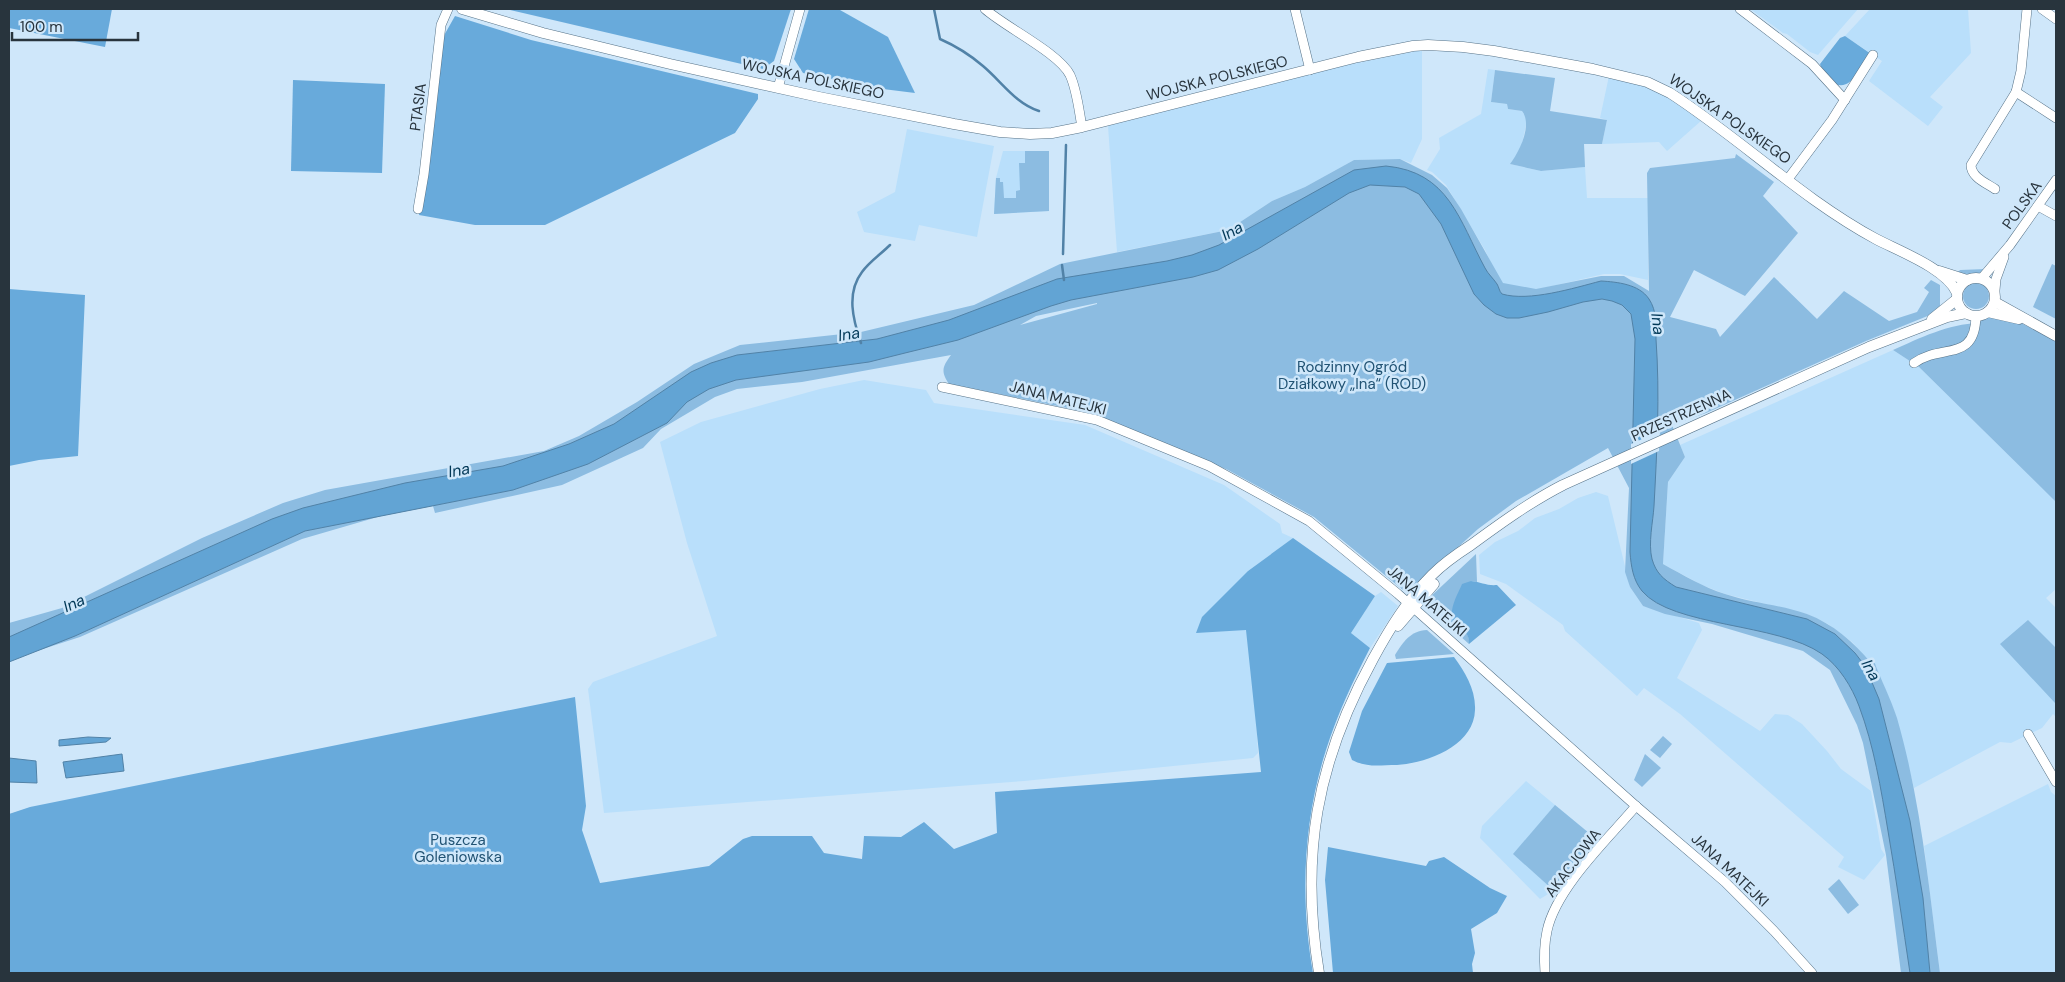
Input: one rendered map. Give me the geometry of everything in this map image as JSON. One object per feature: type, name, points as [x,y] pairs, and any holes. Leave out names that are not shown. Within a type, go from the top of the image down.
[{"type":"street","name":"PTASIA","points":[[418,209],[424,174],[440,25],[448,9]]},
{"type":"street","name":"WOJSKA POLSKIEGO","points":[[462,9],[543,33],[778,88],[1000,132],[1041,134],[1082,127],[1413,46],[1445,45],[1525,56],[1631,76],[1650,83],[1677,97],[1851,224],[1933,269],[1967,280]]},
{"type":"street","points":[[778,88],[800,9]]},
{"type":"street","points":[[985,9],[1048,53],[1065,68],[1072,81],[1082,127]]},
{"type":"street","points":[[1295,9],[1310,70]]},
{"type":"street","points":[[1740,9],[1812,64],[1845,100]]},
{"type":"street","points":[[1995,189],[1974,174],[1971,170],[1971,165],[2016,92],[2021,71],[2027,9]]},
{"type":"street","points":[[2042,9],[2056,19]]},
{"type":"street","points":[[1788,179],[1845,100],[1873,55]]},
{"type":"street","points":[[2016,92],[2056,118]]},
{"type":"street","name":"POLSKA","points":[[1982,278],[2010,245],[2056,180]]},
{"type":"street","points":[[2038,206],[2056,216]]},
{"type":"street","name":"POLSKA","points":[[1995,290],[1996,279],[2010,245]]},
{"type":"street","name":"WOJSKA POLSKIEGO","points":[[1933,269],[1953,286],[1957,296]]},
{"type":"street","points":[[1988,312],[1995,302],[1995,290],[1988,281],[1982,278],[1972,278],[1962,283],[1957,296],[1958,305],[1971,314],[1988,312],[2030,321]]},
{"type":"street","name":"PRZESTRZENNA","points":[[1913,329],[1932,319],[1957,296]]},
{"type":"street","points":[[1995,302],[2056,336]]},
{"type":"street","points":[[1914,363],[1930,354],[1954,350],[1966,345],[1974,333],[1971,314]]},
{"type":"street","name":"PRZESTRZENNA","points":[[1318,973],[1311,914],[1314,837],[1319,801],[1334,744],[1346,711],[1374,658],[1411,605],[1470,545],[1503,520],[1535,500],[1670,436],[1913,329],[1951,316],[1971,314]]},
{"type":"street","name":"JANA MATEJKI","points":[[942,386],[1097,420],[1209,466],[1309,521],[1346,549],[1411,605],[1551,728],[1636,806],[1725,882],[1774,931],[1812,973]]},
{"type":"street","points":[[2028,734],[2056,782]]},
{"type":"street","name":"AKACJOWA","points":[[1545,973],[1546,937],[1555,908],[1575,878],[1636,806]]},
{"type":"shaded area","points":[[1750,9],[1858,9],[1818,55],[1810,52]]},
{"type":"shaded area","points":[[1870,9],[1968,9],[1971,53],[1930,97],[1943,107],[1928,126],[1869,81],[1882,61],[1845,36]]},
{"type":"shaded area","points":[[1422,50],[1422,139],[1411,163],[1400,159],[1354,160],[1305,187],[1272,201],[1228,230],[1117,252],[1108,126],[1338,67]]},
{"type":"shaded area","points":[[1488,69],[1495,70],[1491,102],[1507,104],[1508,109],[1522,111],[1527,120],[1521,149],[1510,164],[1541,171],[1585,167],[1587,198],[1648,198],[1648,280],[1620,274],[1604,274],[1535,290],[1517,290],[1500,282],[1485,250],[1446,185],[1432,172],[1427,170],[1440,149],[1439,138],[1481,114]]},
{"type":"shaded area","points":[[1609,76],[1647,87],[1663,94],[1702,120],[1667,151],[1659,142],[1602,144],[1607,120],[1600,118]]},
{"type":"shaded area","points":[[907,129],[994,146],[977,237],[919,225],[915,241],[864,232],[857,212],[895,192]]},
{"type":"shaded area","points":[[1003,151],[1049,151],[1049,211],[994,214],[996,178]]},
{"type":"shaded area","points":[[1386,166],[1407,170],[1424,178],[1438,188],[1459,216],[1485,268],[1502,294],[1513,296],[1538,295],[1601,281],[1621,283],[1634,287],[1649,299],[1655,318],[1658,381],[1658,422],[1651,539],[1651,553],[1654,564],[1661,575],[1676,587],[1807,619],[1835,634],[1855,653],[1865,666],[1879,699],[1910,821],[1923,898],[1930,973],[1910,973],[1880,784],[1864,721],[1849,684],[1828,659],[1803,644],[1780,636],[1677,612],[1657,603],[1642,591],[1636,582],[1630,552],[1635,339],[1631,314],[1622,305],[1602,299],[1519,318],[1507,318],[1496,314],[1474,294],[1441,224],[1419,194],[1405,187],[1370,185],[1349,193],[1258,249],[1218,270],[1193,277],[1071,300],[958,340],[869,362],[736,380],[709,389],[687,402],[667,423],[588,464],[513,490],[305,531],[75,636],[9,662],[9,637],[272,519],[303,508],[405,483],[503,466],[569,444],[614,424],[691,372],[711,363],[737,355],[877,339],[949,320],[1057,279],[1167,261],[1192,255],[1219,245],[1354,170]]},
{"type":"shaded area","points":[[1893,350],[1919,367],[2056,502],[2056,589],[2046,598],[2056,608],[2056,717],[2053,714],[2042,728],[2011,743],[2000,742],[1914,788],[1894,710],[1874,662],[1871,663],[1852,642],[1828,624],[1807,614],[1725,594],[1702,585],[1663,564],[1668,482],[1685,457],[1680,445]]},
{"type":"shaded area","points":[[864,380],[926,390],[934,403],[1085,425],[1224,485],[1280,524],[1282,533],[1293,538],[1248,571],[1258,753],[1253,758],[1024,781],[604,813],[588,689],[593,682],[717,636],[687,543],[660,442],[701,422],[820,389]]},
{"type":"shaded area","points":[[1596,492],[1608,496],[1630,587],[1643,606],[1699,623],[1702,630],[1677,678],[1760,731],[1775,714],[1788,715],[1802,724],[1841,769],[1871,791],[1881,849],[1885,855],[1864,880],[1838,867],[1844,857],[1680,714],[1644,688],[1637,696],[1565,631],[1563,625],[1506,584],[1480,574],[1479,555],[1495,542],[1518,531],[1535,518],[1559,509],[1578,498]]},
{"type":"shaded area","points":[[1381,592],[1398,606],[1370,648],[1351,633],[1375,596]]},
{"type":"shaded area","points":[[88,737],[111,738],[106,742],[59,746],[59,740]]},
{"type":"shaded area","points":[[122,754],[124,771],[66,778],[63,762]]},
{"type":"shaded area","points":[[9,758],[36,761],[37,783],[9,782]]},
{"type":"shaded area","points":[[1526,781],[1595,838],[1560,878],[1550,893],[1540,899],[1480,838],[1482,826]]},
{"type":"shaded area","points":[[2048,784],[2051,792],[2056,796],[2056,973],[1940,973],[1924,846]]},
{"type":"green space","points":[[10,9],[112,9],[105,47],[9,28]]},
{"type":"green space","points":[[506,9],[791,9],[774,61],[763,69]]},
{"type":"green space","points":[[809,9],[840,10],[888,37],[915,93],[883,89],[803,73],[794,59]]},
{"type":"green space","points":[[455,16],[531,40],[758,94],[758,99],[735,133],[545,225],[475,225],[419,215],[434,125],[442,39]]},
{"type":"green space","points":[[1845,36],[1871,54],[1849,83],[1837,85],[1825,73],[1820,64],[1840,38]]},
{"type":"green space","points":[[1495,70],[1555,78],[1550,111],[1607,120],[1602,144],[1584,144],[1585,167],[1541,171],[1510,164],[1524,138],[1525,117],[1522,111],[1508,109],[1507,104],[1491,102]]},
{"type":"green space","points":[[293,80],[385,84],[382,173],[291,171]]},
{"type":"green space","points":[[1025,151],[1049,151],[1049,211],[994,214],[996,178],[1000,178],[1000,182],[1003,182],[1004,198],[1016,198],[1016,191],[1020,190],[1019,163],[1025,163]]},
{"type":"green space","name":"Rodzinny Ogród Działkowy „Ina“ (ROD)","points":[[1736,154],[1774,182],[1763,196],[1798,233],[1745,296],[1694,270],[1670,317],[1716,329],[1720,337],[1774,277],[1817,319],[1844,291],[1889,321],[1917,312],[1929,292],[1924,288],[1931,280],[1940,285],[1940,307],[1930,315],[1866,341],[1706,413],[1672,425],[1685,457],[1668,482],[1663,564],[1717,591],[1746,600],[1797,611],[1817,618],[1842,634],[1871,663],[1874,661],[1897,718],[1912,781],[1923,845],[1940,973],[1901,973],[1886,855],[1863,743],[1857,725],[1830,670],[1803,651],[1712,624],[1665,614],[1643,606],[1630,587],[1625,572],[1629,488],[1608,448],[1516,501],[1478,529],[1411,590],[1403,590],[1314,517],[1228,470],[1092,413],[949,384],[944,376],[944,369],[951,355],[802,382],[737,389],[715,397],[661,429],[643,448],[562,485],[435,513],[433,506],[381,516],[302,539],[80,637],[9,660],[9,623],[62,608],[202,538],[283,503],[325,490],[544,451],[579,436],[637,402],[694,364],[740,345],[861,332],[974,305],[1060,264],[1228,230],[1272,201],[1305,187],[1354,160],[1400,159],[1432,175],[1447,188],[1461,209],[1503,283],[1536,289],[1601,276],[1624,276],[1649,291],[1647,173],[1650,168],[1735,158]],"holes":[[[1097,304],[1020,325],[1036,316]]]},
{"type":"green space","points":[[2052,264],[2056,266],[2056,319],[2033,307]]},
{"type":"green space","points":[[1987,269],[1973,274],[1958,272],[1960,270]]},
{"type":"green space","points":[[1976,283],[1985,287],[1989,296],[1985,305],[1976,309],[1967,305],[1963,296],[1967,287]]},
{"type":"green space","points":[[9,289],[85,295],[78,456],[39,460],[9,466]]},
{"type":"green space","points":[[1988,316],[2023,324],[2056,341],[2056,502],[1919,367],[1893,350],[1945,329],[1979,323],[1982,318]]},
{"type":"green space","name":"Puszcza Goleniowska","points":[[1293,538],[1375,596],[1351,633],[1370,648],[1330,737],[1312,805],[1308,833],[1305,889],[1306,917],[1313,973],[9,973],[9,814],[30,807],[575,697],[586,806],[582,830],[600,883],[709,866],[743,839],[752,836],[812,836],[824,853],[862,859],[864,836],[901,837],[924,822],[954,849],[997,833],[995,792],[1261,772],[1246,630],[1196,633],[1202,617],[1248,571]]},
{"type":"green space","points":[[1476,554],[1477,582],[1471,581],[1456,624],[1467,634],[1469,644],[1426,604],[1428,599]]},
{"type":"green space","points":[[1471,581],[1497,585],[1516,605],[1469,644],[1467,635],[1453,619],[1452,610],[1462,584]]},
{"type":"green space","points":[[2028,620],[2056,646],[2055,703],[2000,644]]},
{"type":"green space","points":[[1427,630],[1454,654],[1396,659],[1395,655],[1408,638],[1416,632]]},
{"type":"green space","points":[[1454,657],[1469,682],[1474,695],[1475,710],[1473,723],[1467,734],[1447,750],[1422,761],[1409,764],[1374,766],[1352,760],[1349,752],[1362,711],[1387,663]]},
{"type":"green space","points":[[1663,736],[1672,744],[1660,758],[1650,750]]},
{"type":"green space","points":[[1645,754],[1661,768],[1642,787],[1634,780]]},
{"type":"green space","points":[[1555,805],[1595,838],[1552,889],[1513,854]]},
{"type":"green space","points":[[1328,847],[1426,866],[1429,861],[1444,857],[1490,888],[1507,896],[1497,913],[1471,929],[1475,953],[1472,964],[1473,973],[1333,973],[1325,880]]},
{"type":"green space","points":[[1839,879],[1859,905],[1848,914],[1828,889]]},
{"type":"pier","points":[[1660,431],[1659,451],[1631,464],[1631,444]]},
{"type":"waterway","points":[[934,9],[940,39],[957,47],[973,58],[1023,103],[1039,111]]},
{"type":"waterway","points":[[1063,254],[1066,145]]},
{"type":"waterway","name":"Ina","points":[[861,343],[852,307],[854,289],[857,280],[865,268],[890,245]]},
{"type":"waterway","points":[[1062,265],[1064,280]]}]
